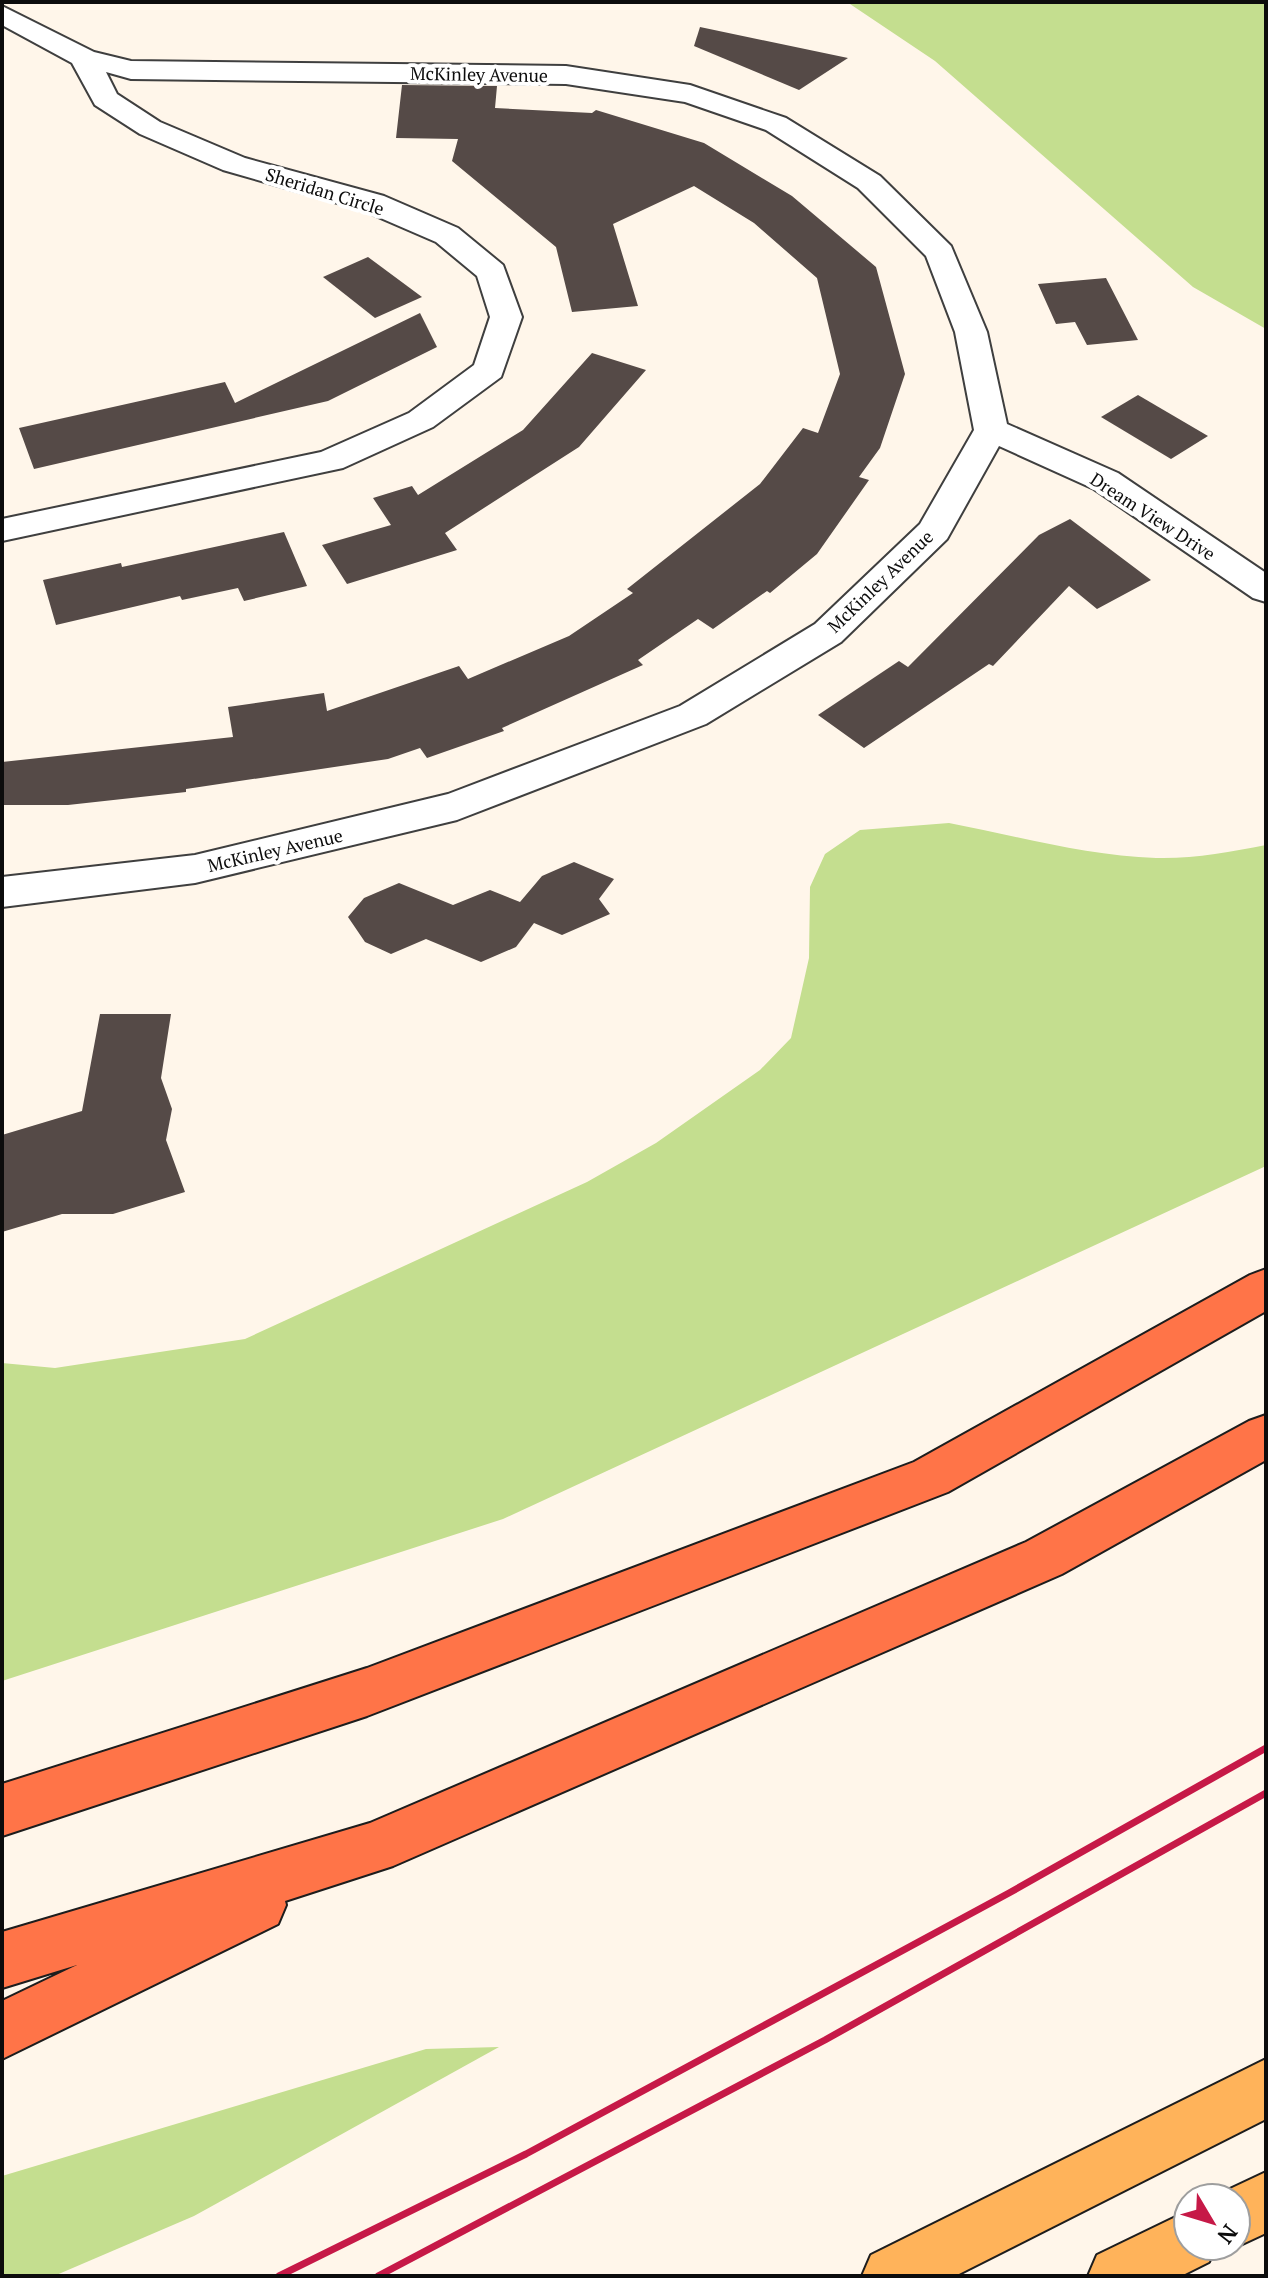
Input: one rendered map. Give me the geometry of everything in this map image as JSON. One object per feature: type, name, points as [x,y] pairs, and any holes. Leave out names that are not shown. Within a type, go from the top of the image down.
[{"type":"highway","points":[[2,1810],[367,1692],[931,1477],[1266,1288]]},
{"type":"highway","points":[[2,2031],[374,1848],[1044,1558],[1266,1436]]},
{"type":"highway","points":[[2,1960],[374,1848]]},
{"type":"main road","points":[[892,2276],[1266,2088]]},
{"type":"main road","points":[[1118,2276],[1172,2249]]},
{"type":"street","points":[[2,14],[84,58]]},
{"type":"street","name":"McKinley Avenue","points":[[2,892],[195,869],[457,806],[693,715],[828,633],[934,531],[991,430],[971,332],[940,253],[869,182],[776,124],[690,94],[566,75],[131,70],[84,58]]},
{"type":"street","name":"Sheridan Circle","points":[[2,530],[331,461],[421,420],[489,370],[506,317],[492,272],[447,235],[373,203],[234,164],[150,128],[105,99],[84,58]]},
{"type":"street","name":"Dream View Drive","points":[[991,430],[1106,481],[1266,590]]},
{"type":"green space","points":[[847,2],[1266,2],[1266,329],[1193,287],[935,61]]},
{"type":"green space","points":[[949,823],[1078,849],[1156,858],[1266,845],[1266,1166],[503,1519],[2,1681],[2,1363],[55,1368],[245,1339],[587,1182],[656,1143],[760,1070],[791,1038],[809,958],[810,887],[825,854],[860,830]]},
{"type":"green space","points":[[499,2047],[194,2216],[54,2276],[2,2276],[2,2176],[426,2049]]},
{"type":"building","points":[[700,27],[848,58],[799,90],[694,46]]},
{"type":"building","points":[[402,85],[497,86],[495,108],[592,113],[596,110],[704,143],[792,196],[876,267],[905,374],[880,448],[859,477],[869,480],[817,554],[770,593],[767,591],[713,629],[698,619],[638,660],[643,665],[502,728],[504,731],[427,758],[420,748],[388,759],[186,789],[186,792],[68,805],[2,805],[2,762],[233,737],[228,707],[324,693],[327,711],[459,666],[468,679],[569,636],[633,593],[627,589],[760,484],[803,428],[818,433],[840,374],[817,278],[754,223],[694,186],[613,224],[638,306],[572,312],[556,247],[452,161],[458,139],[396,138]]},
{"type":"building","points":[[368,257],[422,297],[375,318],[323,277]]},
{"type":"building","points":[[1106,278],[1138,340],[1087,345],[1075,322],[1056,324],[1038,284]]},
{"type":"building","points":[[420,313],[437,347],[328,401],[34,469],[19,428],[225,382],[235,403]]},
{"type":"building","points":[[592,353],[646,370],[579,447],[445,533],[457,550],[347,584],[322,545],[391,525],[373,498],[412,486],[418,495],[523,430]]},
{"type":"building","points":[[1138,395],[1208,436],[1171,459],[1101,417]]},
{"type":"building","points":[[1070,519],[1151,580],[1097,609],[1069,586],[993,666],[989,664],[864,748],[818,715],[899,661],[908,667],[1039,535]]},
{"type":"building","points":[[284,532],[307,586],[244,601],[238,588],[182,600],[180,596],[56,625],[43,580],[121,563],[122,567]]},
{"type":"building","points":[[574,862],[614,879],[599,899],[610,914],[562,935],[534,923],[516,947],[481,962],[426,939],[391,954],[365,942],[348,917],[364,898],[399,883],[453,905],[490,890],[520,902],[542,876]]},
{"type":"building","points":[[100,1014],[171,1014],[161,1078],[172,1109],[166,1140],[185,1192],[113,1214],[62,1214],[2,1232],[2,1135],[82,1111]]},
{"type":"railway","points":[[279,2276],[526,2154],[1009,1893],[1266,1748]]},
{"type":"railway","points":[[378,2276],[825,2040],[1266,1793]]}]
